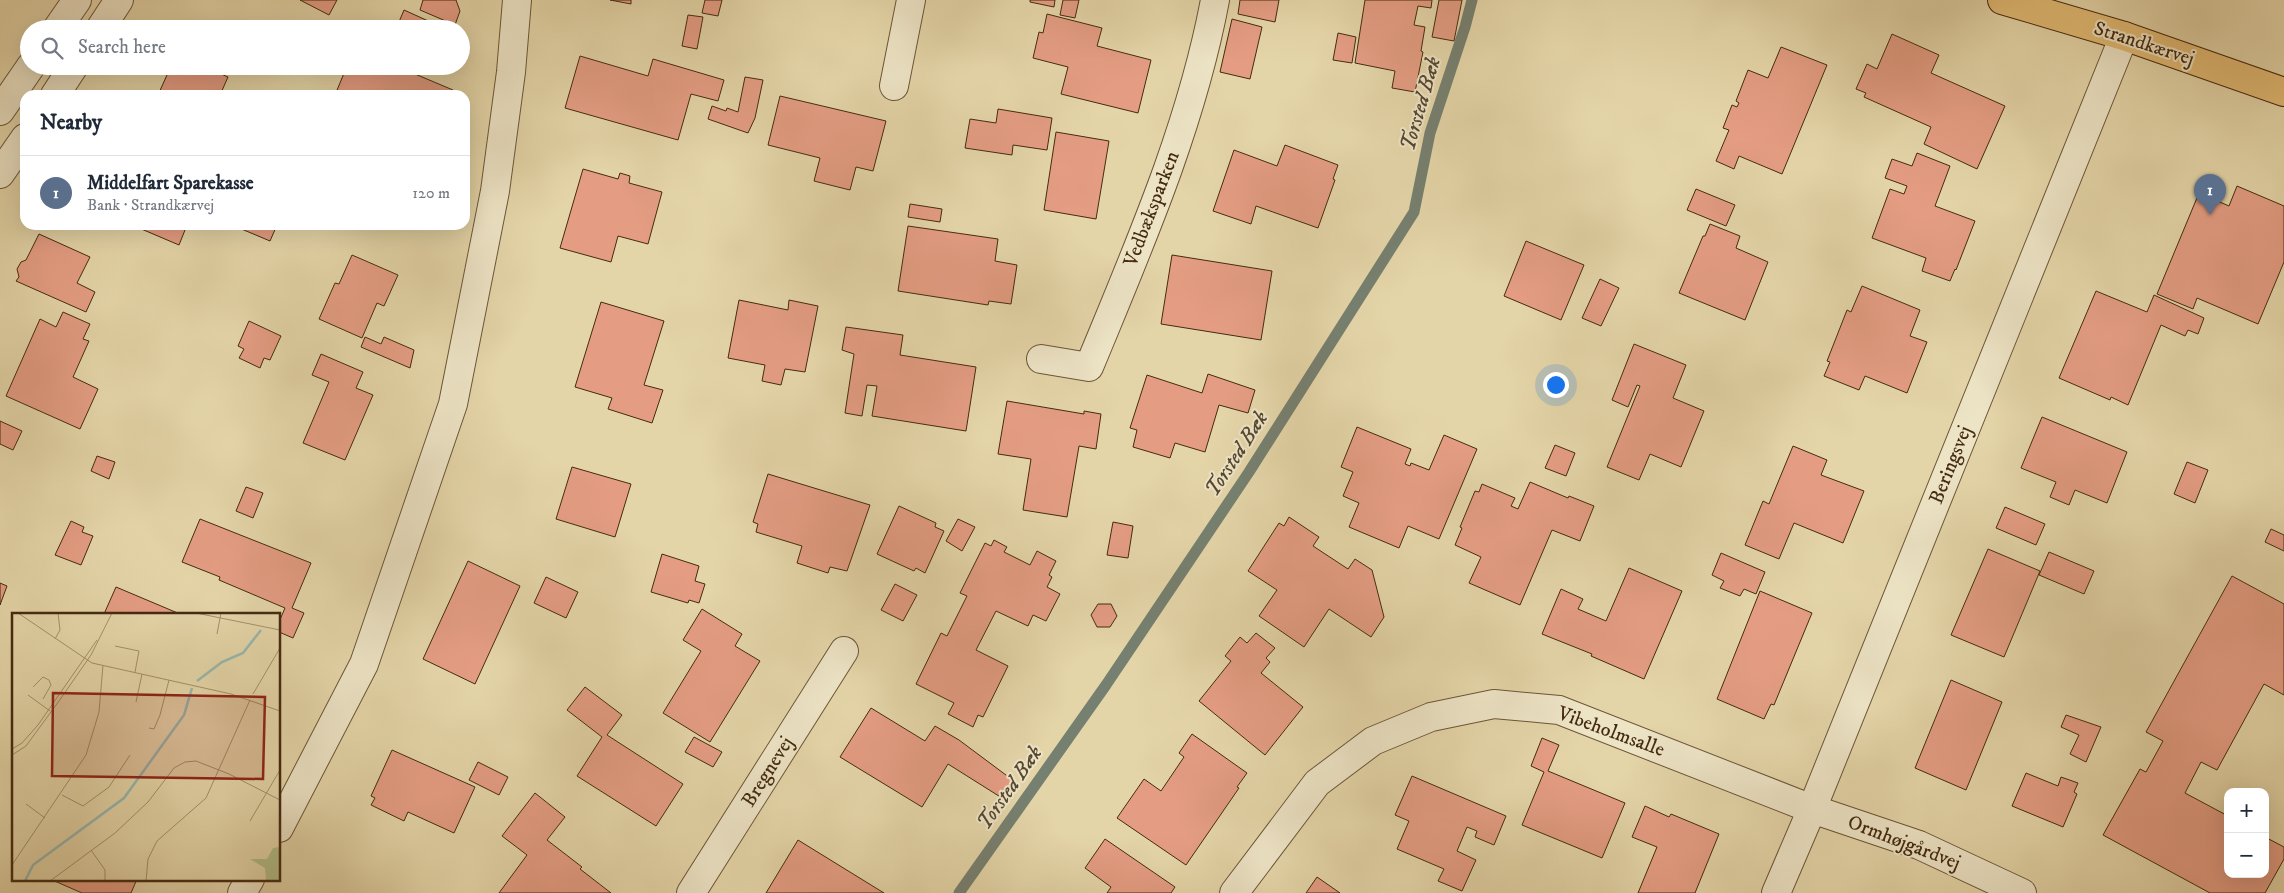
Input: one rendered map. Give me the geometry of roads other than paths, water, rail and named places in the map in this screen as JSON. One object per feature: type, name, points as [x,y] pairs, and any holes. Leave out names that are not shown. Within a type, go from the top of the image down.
[{"type":"main road","name":"Strandkærvej","points":[[2002,0],[2124,36],[2284,92]]},
{"type":"street","points":[[63,20],[77,0]]},
{"type":"street","points":[[106,20],[119,0]]},
{"type":"street","points":[[280,826],[364,664],[453,404],[495,192],[511,72],[517,0]]},
{"type":"street","points":[[894,86],[911,0]]},
{"type":"street","name":"Vedbæksparken","points":[[1041,359],[1089,367],[1153,212],[1190,108],[1215,0]]},
{"type":"street","name":"Beringsvej","points":[[1776,893],[2124,36]]},
{"type":"street","points":[[0,111],[25,75]]},
{"type":"street","points":[[58,90],[68,75]]},
{"type":"street","points":[[0,174],[20,145]]},
{"type":"street","name":"Bregnevej","points":[[691,893],[844,651]]},
{"type":"street","name":"Vibeholmsalle","points":[[1234,893],[1316,783],[1373,742],[1432,717],[1494,704],[1559,710],[1812,808]]},
{"type":"street","name":"Ormhøjgårdvej","points":[[1812,808],[1918,845],[2022,893]]},
{"type":"street","points":[[242,893],[249,880]]},
{"type":"waterway","name":"Torsted Bæk","points":[[959,893],[1106,685],[1249,472],[1414,212],[1430,133],[1472,0]]},
{"type":"place","name":"Middelfart Sparekasse","points":[[2210,215]]}]
